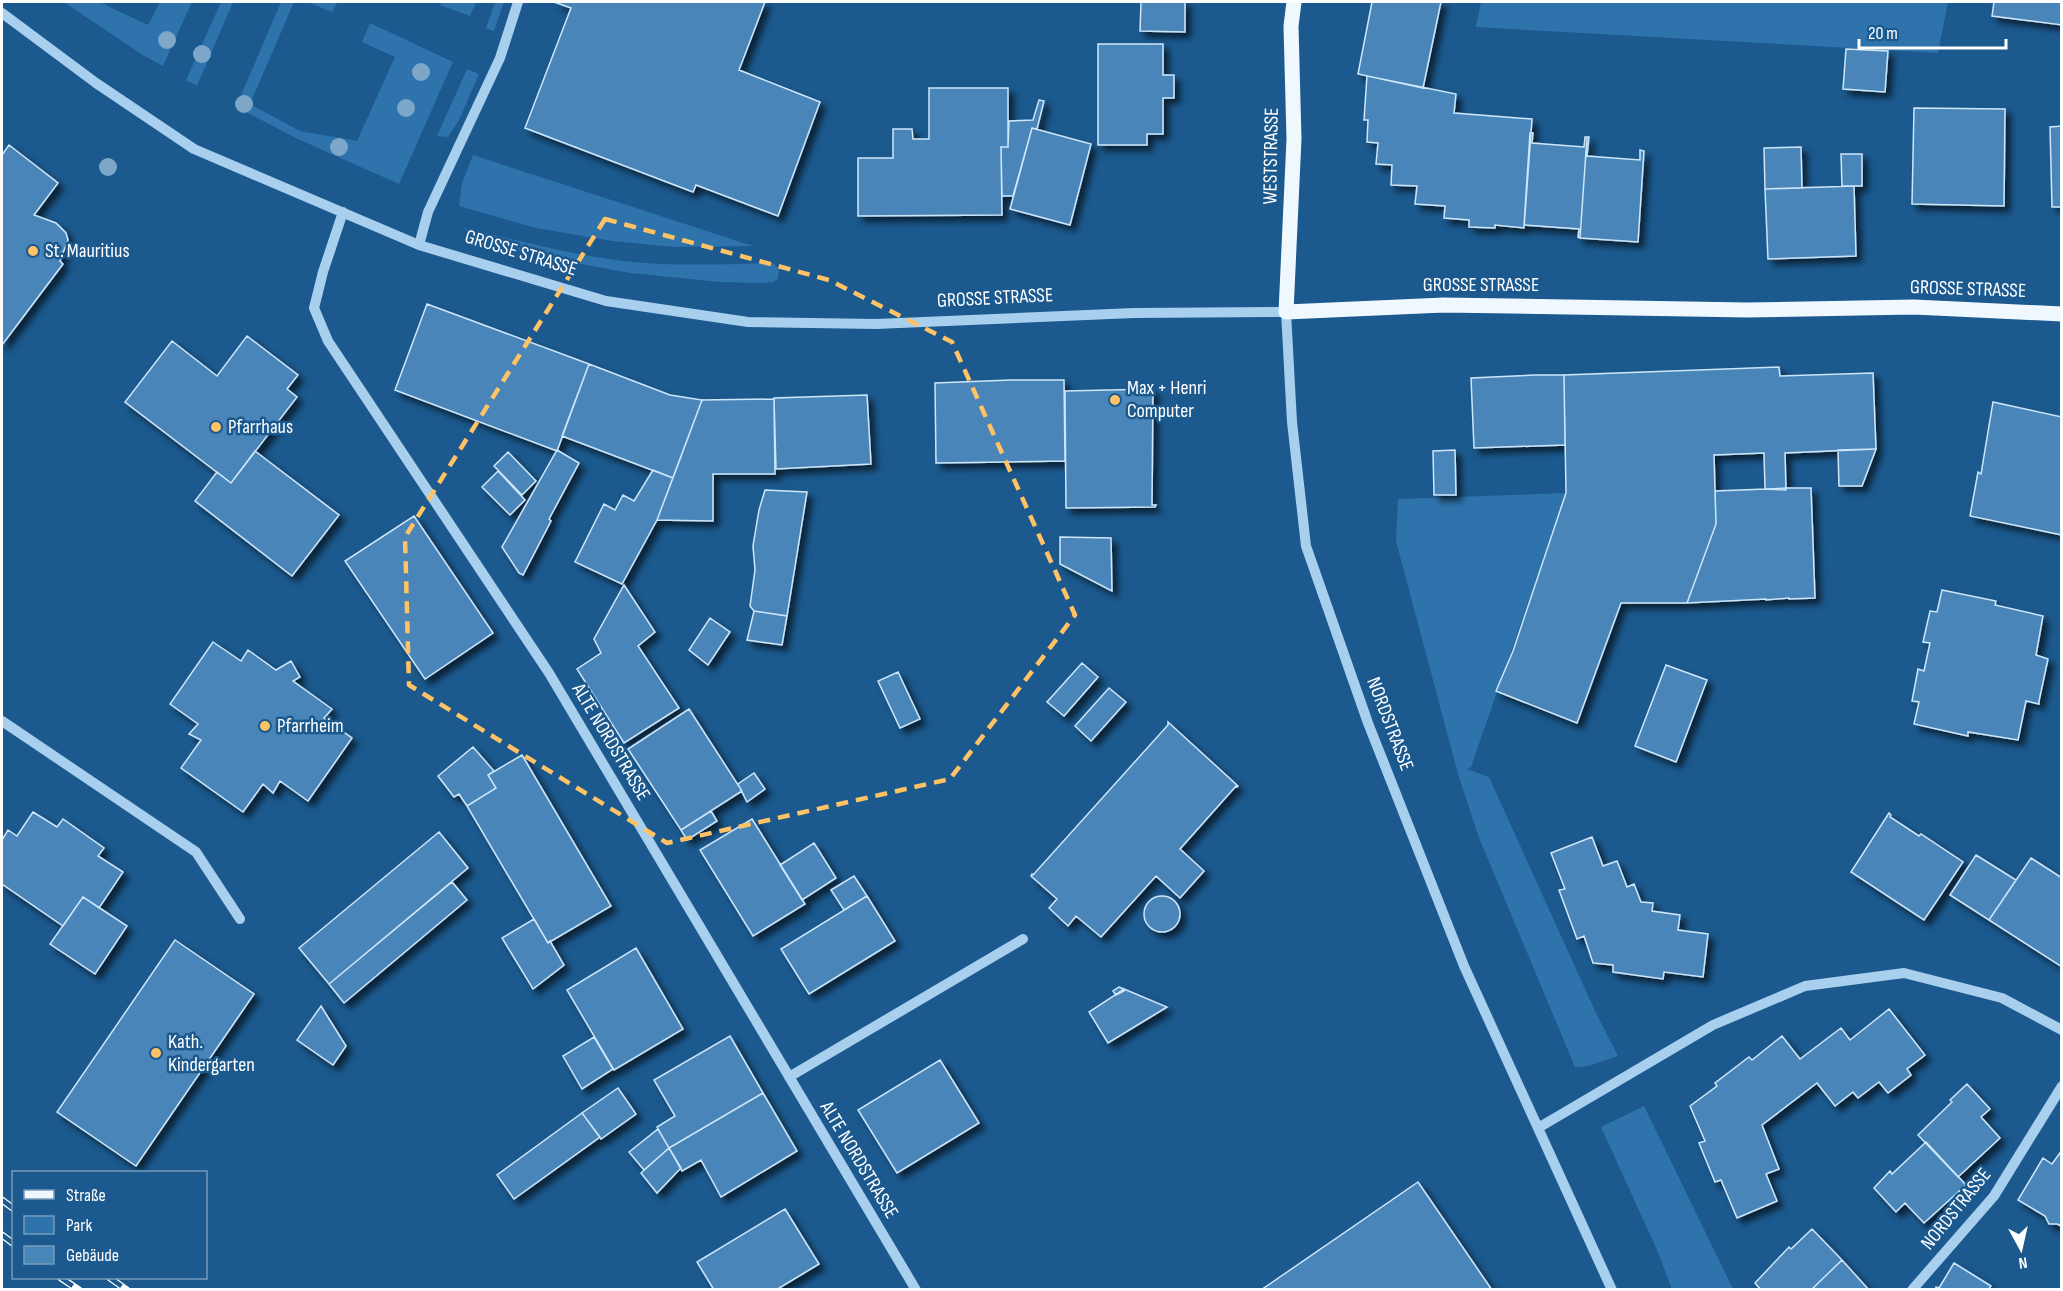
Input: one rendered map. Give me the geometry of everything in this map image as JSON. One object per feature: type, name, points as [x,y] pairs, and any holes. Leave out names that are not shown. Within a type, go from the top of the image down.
[{"type":"main road","name":"WESTSTRASSE","points":[[1286,312],[1294,139],[1291,26],[1294,2]]},
{"type":"main road","name":"GROSSE STRASSE","points":[[1286,312],[1444,305],[1747,310],[1914,307],[2061,314]]},
{"type":"street","points":[[419,245],[428,212],[500,58],[518,2]]},
{"type":"street","name":"GROSSE STRASSE","points":[[2,13],[96,82],[194,149],[419,245],[606,301],[748,322],[876,324],[1134,313],[1286,312]]},
{"type":"street","name":"ALTE NORDSTRASSE","points":[[343,212],[322,272],[314,308],[328,341],[549,672],[916,1290]]},
{"type":"street","name":"NORDSTRASSE","points":[[1286,312],[1292,422],[1306,546],[1368,723],[1464,966],[1612,1290]]},
{"type":"street","points":[[2,721],[196,852],[240,919]]},
{"type":"street","points":[[789,1077],[1023,939]]},
{"type":"street","points":[[1538,1128],[1713,1025],[1805,986],[1905,974],[2002,998],[2061,1030]]},
{"type":"street","name":"NORDSTRASSE","points":[[1912,1290],[1994,1196],[2061,1086]]},
{"type":"highlighted area","points":[[605,219],[829,280],[952,342],[1075,615],[950,779],[667,843],[409,685],[405,537]]},
{"type":"green space","points":[[64,2],[99,2],[148,25],[160,2],[192,2],[163,66],[141,54]]},
{"type":"green space","points":[[221,2],[233,2],[197,86],[186,80]]},
{"type":"green space","points":[[281,2],[294,2],[250,104],[300,131],[357,141],[395,57],[362,42],[370,23],[453,62],[399,184],[298,139],[236,107]]},
{"type":"green space","points":[[307,2],[334,2],[337,3],[332,12]]},
{"type":"green space","points":[[442,2],[476,2],[470,16],[440,5]]},
{"type":"green space","points":[[495,2],[504,2],[494,31],[486,28]]},
{"type":"green space","points":[[1481,2],[1948,2],[1938,53],[1476,27]]},
{"type":"green space","points":[[467,69],[479,74],[459,120],[448,137],[437,136]]},
{"type":"green space","points":[[473,155],[753,246],[674,247],[612,241],[536,228],[459,206],[462,183]]},
{"type":"green space","points":[[464,228],[554,249],[622,261],[677,264],[773,263],[779,269],[778,279],[761,283],[720,282],[630,273],[549,258],[475,239]]},
{"type":"green space","points":[[1566,493],[1471,767],[1467,769],[1489,777],[1596,1013],[1618,1056],[1588,1066],[1575,1067],[1479,838],[1458,774],[1396,541],[1398,499]]},
{"type":"green space","points":[[1644,1106],[1733,1289],[1672,1289],[1657,1250],[1601,1127]]},
{"type":"building","points":[[554,2],[765,2],[739,70],[820,102],[778,216],[696,185],[693,192],[525,128],[571,8]]},
{"type":"building","points":[[1141,2],[1185,2],[1185,32],[1140,31]]},
{"type":"building","points":[[1372,2],[1441,2],[1423,88],[1358,74]]},
{"type":"building","points":[[1994,2],[2062,2],[2062,25],[1992,16]]},
{"type":"building","points":[[1098,44],[1163,44],[1163,75],[1174,75],[1174,98],[1163,98],[1163,134],[1147,134],[1147,145],[1098,145]]},
{"type":"building","points":[[1846,49],[1888,51],[1885,92],[1843,89]]},
{"type":"building","points":[[1367,76],[1456,94],[1454,113],[1532,119],[1524,228],[1495,225],[1495,228],[1469,227],[1469,220],[1444,218],[1445,206],[1415,204],[1417,186],[1391,185],[1392,165],[1376,164],[1378,143],[1367,142],[1368,120],[1364,120]]},
{"type":"building","points":[[929,88],[1008,88],[1008,147],[1001,147],[1002,215],[858,216],[858,158],[893,158],[893,129],[912,129],[913,139],[929,139]]},
{"type":"building","points":[[1039,100],[1044,101],[1037,129],[1032,128],[1013,196],[1002,196],[1001,147],[1008,147],[1009,121],[1033,120]]},
{"type":"building","points":[[1914,108],[2005,109],[2004,206],[1912,204]]},
{"type":"building","points":[[2062,126],[2062,207],[2052,207],[2050,127]]},
{"type":"building","points":[[1032,128],[1091,144],[1070,225],[1010,209]]},
{"type":"building","points":[[1530,133],[1533,133],[1532,143],[1584,147],[1585,137],[1587,137],[1580,238],[1578,237],[1579,229],[1524,225]]},
{"type":"building","points":[[1587,137],[1589,137],[1587,156],[1640,160],[1640,150],[1644,151],[1638,242],[1580,238]]},
{"type":"building","name":"St. Mauritius","points":[[9,145],[58,183],[34,215],[56,223],[66,233],[68,240],[60,261],[63,264],[2,345],[2,155]]},
{"type":"building","points":[[1801,147],[1802,188],[1765,189],[1764,148]]},
{"type":"building","points":[[1841,154],[1862,154],[1862,186],[1842,186]]},
{"type":"building","points":[[1854,186],[1856,256],[1768,259],[1765,189]]},
{"type":"building","points":[[427,304],[589,364],[557,451],[395,390]]},
{"type":"building","name":"Pfarrhaus","points":[[247,336],[298,375],[287,389],[297,397],[231,483],[125,402],[172,341],[217,376]]},
{"type":"building","points":[[589,364],[670,395],[702,400],[673,478],[562,436]]},
{"type":"building","points":[[1779,367],[1780,376],[1873,373],[1876,449],[1785,453],[1786,490],[1765,489],[1764,453],[1714,455],[1716,524],[1687,603],[1621,603],[1577,723],[1496,691],[1513,651],[1566,493],[1564,375]]},
{"type":"building","points":[[1564,375],[1565,445],[1474,448],[1471,378]]},
{"type":"building","points":[[1064,380],[1065,461],[936,463],[935,383]]},
{"type":"building","points":[[1153,389],[1152,505],[1156,505],[1155,507],[1066,508],[1065,391]]},
{"type":"building","points":[[867,395],[871,464],[776,469],[774,398]]},
{"type":"building","points":[[774,399],[775,474],[713,474],[713,521],[657,520],[702,400]]},
{"type":"building","points":[[1993,402],[2062,417],[2062,535],[1970,516],[1978,472],[1981,474]]},
{"type":"building","points":[[1876,449],[1862,486],[1839,486],[1838,450]]},
{"type":"building","points":[[557,450],[579,463],[523,575],[519,573],[502,547]]},
{"type":"building","points":[[1455,450],[1456,495],[1434,495],[1433,451]]},
{"type":"building","points":[[255,451],[339,515],[292,576],[195,501],[217,472],[231,483]]},
{"type":"building","points":[[508,452],[536,481],[522,495],[494,466]]},
{"type":"building","points":[[653,470],[673,478],[657,520],[622,584],[575,562],[604,504],[615,510],[623,495],[634,501]]},
{"type":"building","points":[[498,471],[525,500],[510,515],[482,487]]},
{"type":"building","points":[[1811,488],[1815,598],[1687,603],[1716,524],[1715,491]]},
{"type":"building","points":[[765,490],[807,492],[787,616],[754,611],[750,606],[755,570],[753,546]]},
{"type":"building","points":[[414,516],[493,633],[425,679],[345,561]]},
{"type":"building","points":[[1060,537],[1111,538],[1112,591],[1060,564]]},
{"type":"building","points":[[624,585],[655,632],[638,646],[679,708],[624,743],[577,669],[601,653],[594,639]]},
{"type":"building","points":[[1942,590],[1996,601],[1995,605],[2043,616],[2036,655],[2048,659],[2039,704],[2026,701],[2018,740],[1968,732],[1968,736],[1914,724],[1919,702],[1912,701],[1918,669],[1924,671],[1930,643],[1923,642],[1930,611],[1937,612]]},
{"type":"building","points":[[754,611],[787,616],[782,645],[747,640]]},
{"type":"building","points":[[710,618],[730,632],[708,665],[689,650]]},
{"type":"building","name":"Pfarrheim","points":[[213,642],[241,661],[248,650],[276,670],[291,661],[300,677],[293,681],[332,709],[324,718],[352,738],[308,801],[280,781],[273,793],[263,784],[243,812],[181,768],[201,740],[189,734],[198,724],[170,704]]},
{"type":"building","points":[[1082,663],[1098,677],[1064,716],[1047,702]]},
{"type":"building","points":[[1666,665],[1707,680],[1676,762],[1635,746]]},
{"type":"building","points":[[898,672],[920,719],[900,728],[878,681]]},
{"type":"building","points":[[1109,688],[1126,702],[1091,741],[1075,726]]},
{"type":"building","points":[[689,709],[742,791],[681,830],[628,749]]},
{"type":"building","points":[[1168,722],[1238,786],[1180,849],[1204,871],[1180,898],[1156,876],[1101,937],[1076,916],[1068,926],[1049,908],[1057,899],[1031,876],[1168,725]]},
{"type":"building","points":[[473,747],[494,771],[488,775],[496,788],[467,806],[459,794],[454,797],[438,776]]},
{"type":"building","points":[[522,755],[611,906],[548,943],[467,806],[496,788],[488,775]]},
{"type":"building","points":[[754,773],[765,789],[747,802],[738,784]]},
{"type":"building","points":[[711,811],[717,821],[687,840],[681,830]]},
{"type":"building","points":[[33,812],[57,827],[63,819],[104,848],[98,856],[123,872],[99,908],[83,897],[63,926],[2,884],[2,840],[8,830],[17,836]]},
{"type":"building","points":[[1889,813],[1890,817],[1963,862],[1924,920],[1851,872]]},
{"type":"building","points":[[752,819],[805,904],[753,936],[700,850]]},
{"type":"building","points":[[439,832],[468,868],[329,984],[299,948]]},
{"type":"building","points":[[1592,837],[1603,866],[1617,861],[1627,887],[1634,884],[1641,902],[1653,903],[1652,911],[1680,915],[1678,930],[1708,934],[1703,977],[1664,972],[1663,979],[1613,972],[1613,965],[1593,963],[1584,936],[1577,939],[1559,890],[1565,889],[1551,853]]},
{"type":"building","points":[[814,843],[836,878],[802,900],[780,865]]},
{"type":"building","points":[[1976,855],[2016,880],[1989,920],[1950,895]]},
{"type":"building","points":[[2031,858],[2062,878],[2062,967],[1989,920]]},
{"type":"building","points":[[854,876],[867,896],[844,910],[831,890]]},
{"type":"building","points":[[452,882],[467,900],[344,1003],[329,984]]},
{"type":"building","points":[[867,896],[895,941],[809,994],[781,949]]},
{"type":"building","points":[[1162,896],[1175,901],[1180,914],[1175,927],[1162,932],[1149,927],[1144,914],[1149,901]]},
{"type":"building","points":[[83,897],[127,926],[95,974],[50,944]]},
{"type":"building","points":[[534,919],[564,965],[533,989],[502,938]]},
{"type":"building","name":"Kath. Kindergarten","points":[[175,940],[254,994],[136,1166],[57,1112]]},
{"type":"building","points":[[636,948],[683,1029],[614,1070],[567,990]]},
{"type":"building","points":[[1119,987],[1124,991],[1116,995],[1113,991]]},
{"type":"building","points":[[1124,989],[1167,1007],[1108,1043],[1089,1012]]},
{"type":"building","points":[[321,1006],[346,1046],[333,1065],[297,1040]]},
{"type":"building","points":[[1889,1009],[1925,1055],[1907,1069],[1911,1075],[1888,1093],[1879,1082],[1858,1098],[1853,1092],[1835,1106],[1817,1083],[1762,1125],[1779,1169],[1766,1174],[1777,1201],[1737,1218],[1721,1180],[1715,1182],[1699,1143],[1705,1141],[1690,1106],[1717,1086],[1715,1083],[1749,1057],[1752,1060],[1782,1036],[1800,1059],[1841,1028],[1850,1040]]},
{"type":"building","points":[[730,1036],[763,1093],[669,1148],[657,1127],[675,1116],[654,1080]]},
{"type":"building","points":[[594,1037],[613,1069],[582,1089],[563,1056]]},
{"type":"building","points":[[940,1060],[979,1123],[897,1173],[858,1110]]},
{"type":"building","points":[[1967,1084],[1990,1109],[1981,1117],[2000,1138],[1958,1177],[1918,1135]]},
{"type":"building","points":[[618,1088],[636,1114],[601,1139],[582,1113]]},
{"type":"building","points":[[763,1093],[797,1151],[721,1197],[701,1160],[682,1171],[669,1148]]},
{"type":"building","points":[[582,1113],[600,1137],[514,1199],[497,1175]]},
{"type":"building","points":[[658,1129],[669,1148],[644,1170],[629,1152]]},
{"type":"building","points":[[1926,1142],[1966,1185],[1924,1223],[1905,1203],[1896,1212],[1874,1188],[1890,1171],[1892,1174]]},
{"type":"building","points":[[669,1148],[681,1168],[657,1193],[641,1173]]},
{"type":"building","points":[[2062,1150],[2061,1226],[2049,1224],[2045,1216],[2018,1200],[2043,1158],[2052,1164]]},
{"type":"building","points":[[1418,1182],[1492,1290],[1261,1290]]},
{"type":"building","points":[[785,1209],[819,1264],[776,1290],[714,1290],[697,1262]]},
{"type":"building","points":[[1812,1229],[1842,1260],[1811,1290],[1761,1290],[1755,1283],[1789,1247],[1791,1249]]},
{"type":"building","points":[[1842,1260],[1869,1290],[1811,1290]]},
{"type":"building","points":[[1954,1263],[1991,1286],[1988,1290],[1935,1290],[1936,1287],[1939,1288]]},
{"type":"railway","points":[[2,1200],[12,1208]]},
{"type":"railway","points":[[2,1235],[12,1242]]},
{"type":"railway","points":[[62,1279],[79,1290]]},
{"type":"railway","points":[[111,1279],[127,1290]]},
{"type":"place","name":"St. Mauritius","points":[[33,251]]},
{"type":"place","name":"Max + Henri Computer","points":[[1115,400]]},
{"type":"place","name":"Pfarrhaus","points":[[216,427]]},
{"type":"place","name":"Pfarrheim","points":[[265,726]]},
{"type":"place","name":"Kath. Kindergarten","points":[[156,1053]]}]
